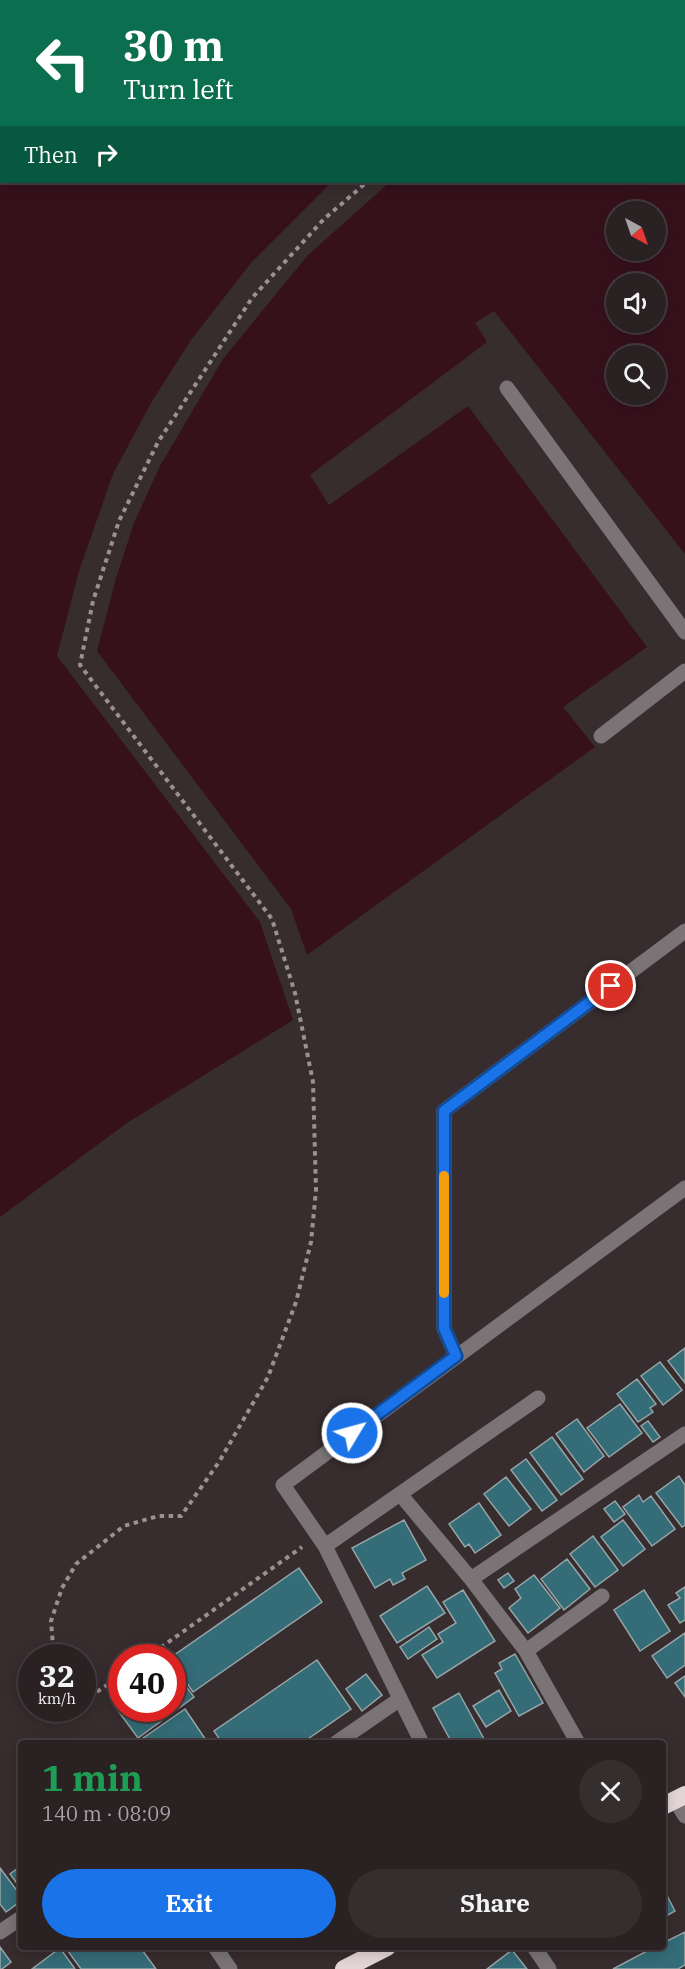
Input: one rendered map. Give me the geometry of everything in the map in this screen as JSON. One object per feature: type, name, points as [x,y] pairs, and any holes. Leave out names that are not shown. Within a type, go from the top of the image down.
[{"type":"highway","points":[[344,1969],[381,1950]]},
{"type":"street","points":[[507,387],[685,632]]},
{"type":"street","points":[[601,736],[685,671]]},
{"type":"street","points":[[456,1356],[444,1328],[444,1111],[685,931]]},
{"type":"street","points":[[420,1740],[322,1541],[283,1485],[685,1188]]},
{"type":"street","points":[[322,1541],[400,1494],[538,1398]]},
{"type":"street","points":[[471,1579],[685,1434]]},
{"type":"street","points":[[400,1494],[471,1579],[525,1651],[576,1740]]},
{"type":"street","points":[[525,1651],[602,1596]]},
{"type":"street","points":[[340,1740],[400,1699]]},
{"type":"street","points":[[0,1932],[18,1920]]},
{"type":"street","points":[[217,1950],[230,1969]]},
{"type":"street","points":[[536,1950],[549,1969]]},
{"type":"path","points":[[53,1644],[51,1621],[62,1588],[76,1564],[124,1526],[158,1516],[181,1516],[219,1462],[268,1377],[296,1302],[311,1242],[315,1190],[313,1082],[295,993],[272,919],[80,665],[93,601],[119,521],[158,442],[252,298],[324,219],[366,183]]},
{"type":"path","points":[[167,1644],[322,1541]]},
{"type":"shaded area","points":[[0,183],[331,183],[251,263],[191,340],[151,403],[113,474],[79,571],[57,656],[260,922],[293,1020],[127,1123],[0,1217]]},
{"type":"shaded area","points":[[389,183],[685,183],[685,554],[494,311],[475,323],[487,342],[310,475],[329,505],[468,406],[647,647],[563,707],[595,747],[307,955],[291,909],[97,651],[116,578],[134,523],[160,466],[223,359],[308,255]]},
{"type":"building","points":[[685,1348],[685,1383],[668,1361]]},
{"type":"building","points":[[660,1362],[682,1390],[663,1405],[641,1376]]},
{"type":"building","points":[[637,1379],[656,1404],[650,1408],[653,1412],[638,1422],[617,1394]]},
{"type":"building","points":[[620,1404],[642,1433],[609,1457],[587,1428]]},
{"type":"building","points":[[577,1419],[604,1456],[584,1472],[556,1434]]},
{"type":"building","points":[[648,1421],[660,1437],[653,1442],[641,1426]]},
{"type":"building","points":[[552,1437],[583,1479],[561,1495],[530,1453]]},
{"type":"building","points":[[526,1459],[557,1500],[542,1511],[511,1470]]},
{"type":"building","points":[[679,1476],[685,1485],[685,1525],[682,1527],[656,1493]]},
{"type":"building","points":[[506,1477],[531,1509],[509,1526],[484,1494]]},
{"type":"building","points":[[639,1495],[643,1502],[651,1496],[675,1529],[652,1546],[623,1507]]},
{"type":"building","points":[[615,1501],[625,1514],[614,1522],[604,1509]]},
{"type":"building","points":[[479,1503],[501,1535],[475,1553],[469,1544],[465,1547],[449,1524]]},
{"type":"building","points":[[404,1520],[426,1560],[402,1573],[405,1579],[393,1585],[390,1579],[375,1588],[352,1548]]},
{"type":"building","points":[[623,1520],[645,1549],[623,1566],[601,1537]]},
{"type":"building","points":[[593,1536],[618,1570],[595,1587],[570,1554]]},
{"type":"building","points":[[567,1559],[590,1589],[564,1610],[541,1579]]},
{"type":"building","points":[[299,1568],[322,1602],[193,1692],[186,1682],[186,1647]]},
{"type":"building","points":[[508,1573],[514,1581],[504,1588],[498,1580]]},
{"type":"building","points":[[534,1575],[560,1608],[528,1633],[509,1608],[521,1598],[515,1589]]},
{"type":"building","points":[[427,1586],[445,1613],[397,1643],[380,1616]]},
{"type":"building","points":[[685,1587],[685,1620],[680,1623],[668,1605],[680,1598],[676,1593]]},
{"type":"building","points":[[463,1590],[495,1641],[437,1678],[422,1655],[443,1642],[438,1634],[456,1623],[443,1602]]},
{"type":"building","points":[[644,1590],[670,1631],[640,1651],[614,1610]]},
{"type":"building","points":[[429,1627],[437,1639],[408,1659],[400,1647]]},
{"type":"building","points":[[685,1633],[685,1665],[667,1678],[652,1656]]},
{"type":"building","points":[[515,1654],[543,1703],[519,1716],[495,1673],[502,1669],[499,1663]]},
{"type":"building","points":[[317,1660],[351,1709],[306,1740],[220,1740],[214,1731]]},
{"type":"building","points":[[366,1674],[382,1695],[362,1711],[346,1689]]},
{"type":"building","points":[[685,1676],[685,1697],[675,1683]]},
{"type":"building","points":[[186,1686],[194,1697],[186,1703]]},
{"type":"building","points":[[499,1690],[511,1711],[486,1727],[473,1706]]},
{"type":"building","points":[[459,1693],[484,1739],[450,1740],[433,1708]]},
{"type":"building","points":[[186,1710],[206,1740],[140,1740],[166,1722],[186,1722]]},
{"type":"building","points":[[126,1722],[160,1722],[138,1738]]},
{"type":"building","points":[[0,1868],[18,1892],[18,1903],[6,1912],[0,1904]]},
{"type":"building","points":[[18,1868],[18,1885],[10,1874]]},
{"type":"building","points":[[666,1894],[675,1911],[666,1916]]},
{"type":"building","points":[[685,1932],[685,1965],[678,1969],[613,1969],[649,1950],[666,1950],[666,1942]]},
{"type":"building","points":[[0,1947],[11,1962],[2,1969],[0,1969]]},
{"type":"building","points":[[57,1950],[61,1950],[75,1969],[32,1969]]},
{"type":"building","points":[[67,1950],[142,1950],[156,1969],[81,1969]]},
{"type":"building","points":[[512,1950],[527,1969],[487,1969]]},
{"type":"slow traffic","points":[[444,1176],[444,1293]]},
{"type":"route","points":[[352,1433],[456,1356],[444,1328],[444,1111],[611,986]]}]
